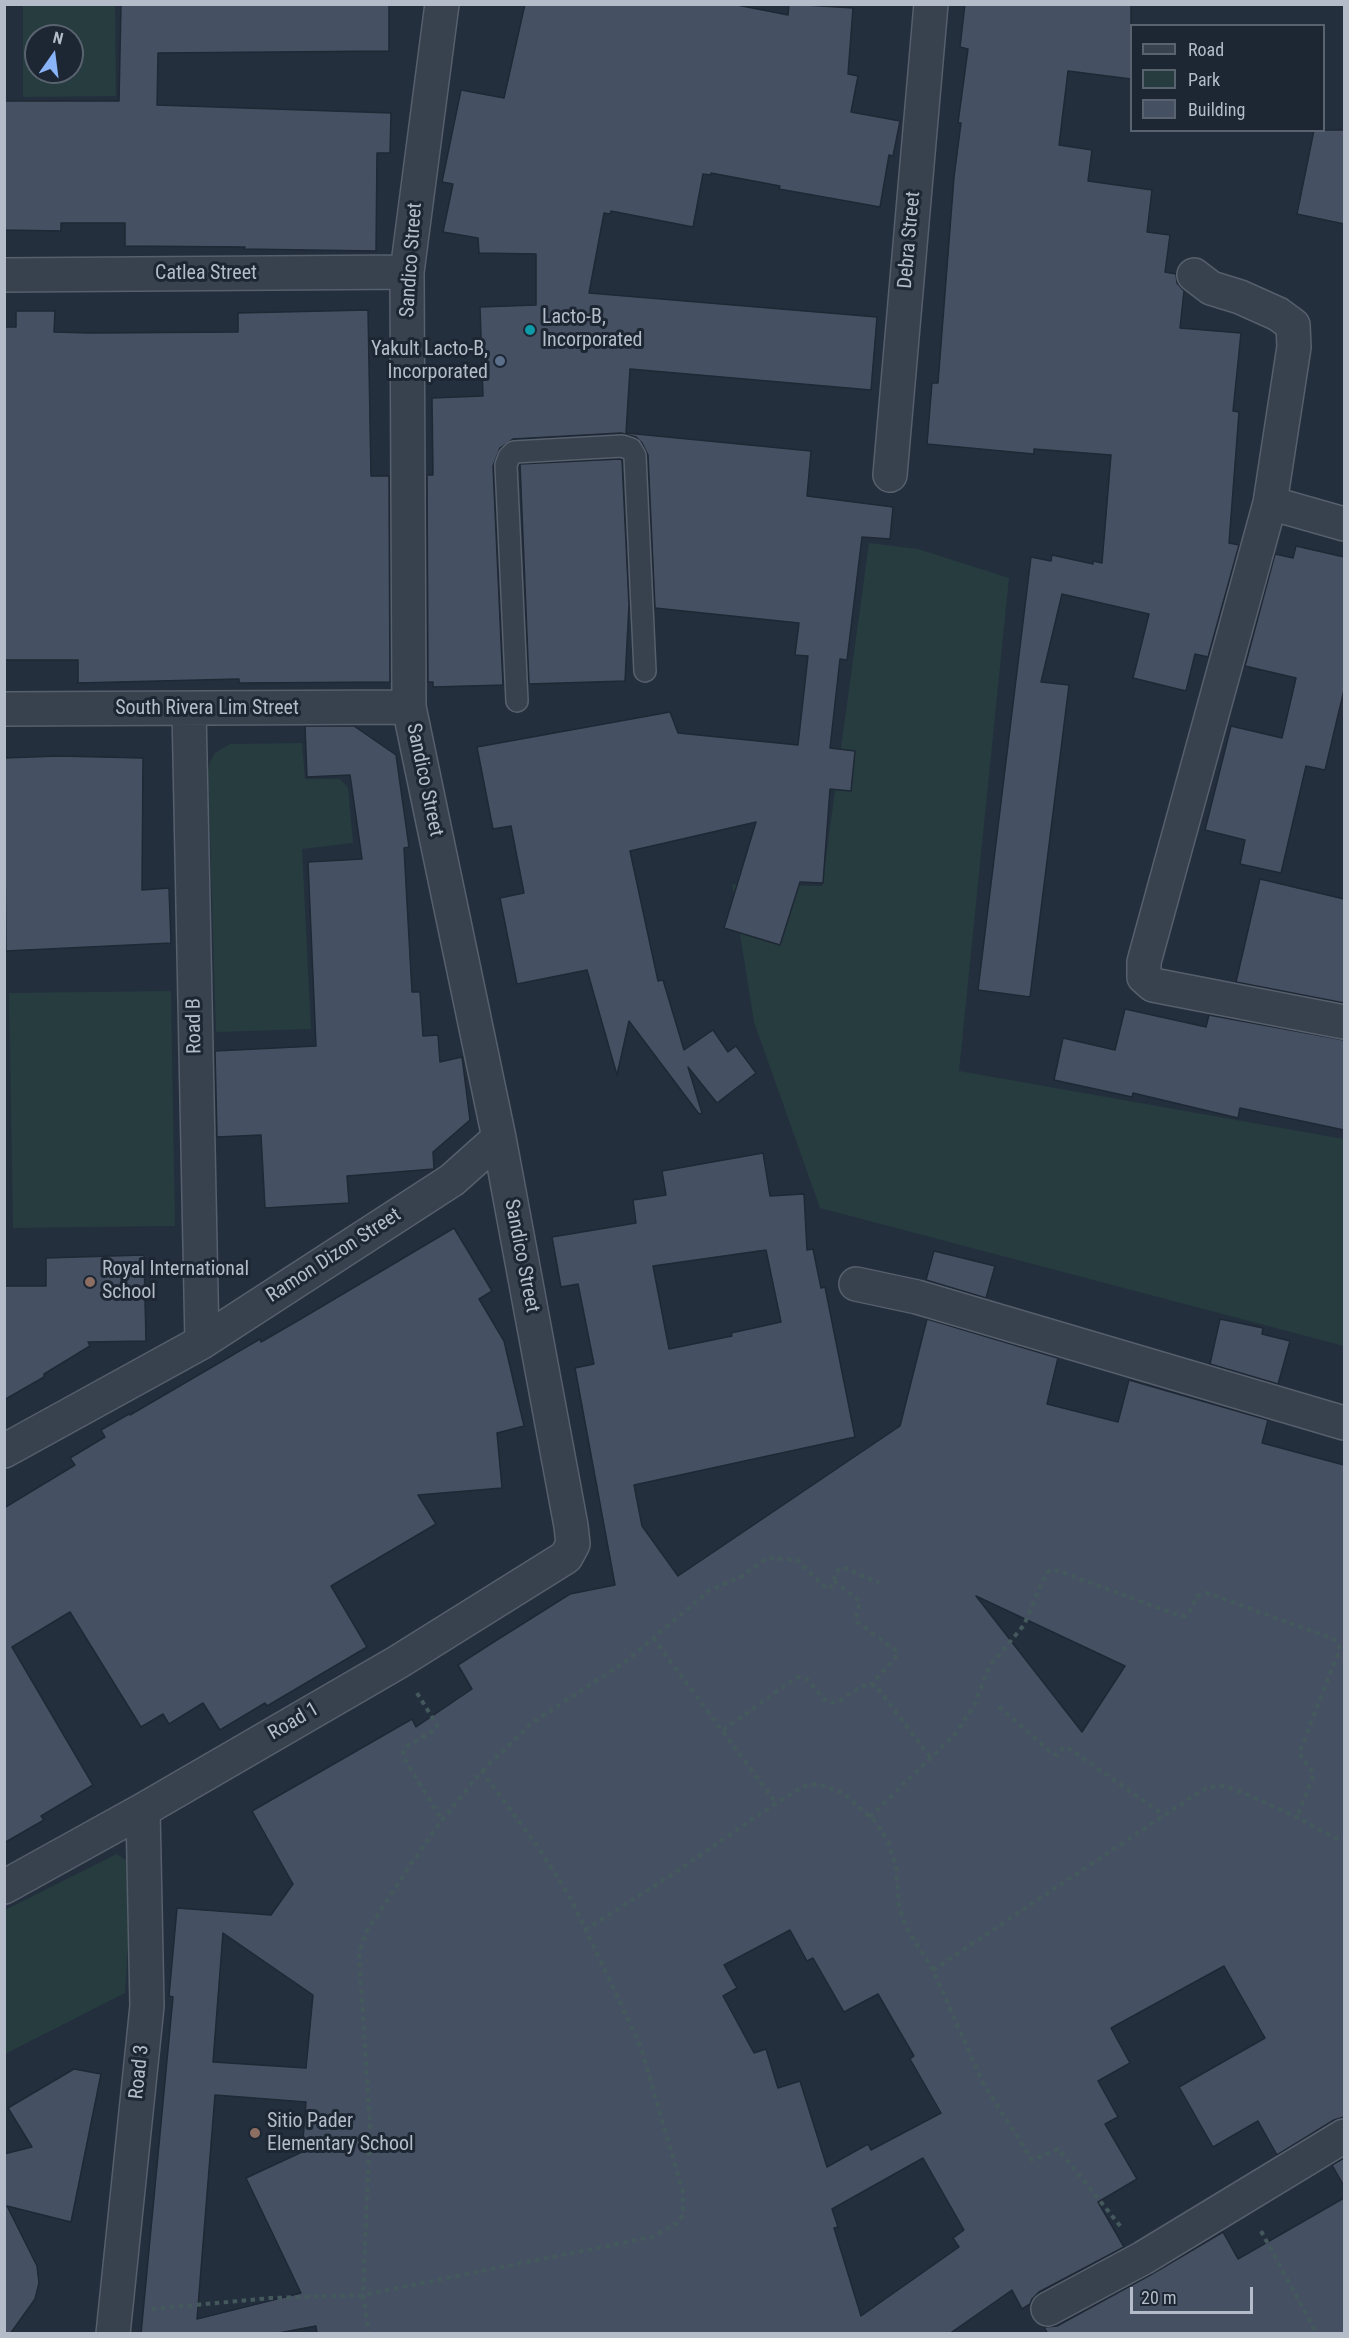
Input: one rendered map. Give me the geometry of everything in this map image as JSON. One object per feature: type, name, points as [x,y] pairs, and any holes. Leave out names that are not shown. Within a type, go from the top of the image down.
[{"type":"street","name":"Sandico Street","points":[[442,4],[407,272],[409,708],[499,1138],[573,1544]]},
{"type":"street","name":"Debra Street","points":[[890,475],[931,4]]},
{"type":"street","name":"Catlea Street","points":[[4,275],[407,272]]},
{"type":"street","points":[[1194,275],[1211,288],[1269,309],[1293,325],[1294,346],[1270,503],[1144,962],[1144,977],[1153,985],[1344,1022]]},
{"type":"street","points":[[1270,503],[1344,524]]},
{"type":"street","name":"South Rivera Lim Street","points":[[4,709],[409,708]]},
{"type":"street","name":"Road B","points":[[189,709],[202,1342]]},
{"type":"street","name":"Ramon Dizon Street","points":[[4,1451],[202,1342],[452,1179],[499,1138]]},
{"type":"street","points":[[856,1284],[917,1297],[1344,1423]]},
{"type":"street","name":"Road 1","points":[[4,1887],[143,1810],[398,1662],[566,1557],[573,1544]]},
{"type":"street","name":"Road 3","points":[[114,2323],[147,2006],[143,1810]]},
{"type":"street","points":[[1048,2309],[1143,2258],[1344,2136]]},
{"type":"lane","points":[[517,701],[506,465],[514,452],[622,446],[631,449],[635,456],[645,670]]},
{"type":"path","points":[[369,2334],[363,2295],[370,2125],[359,1953],[365,1934],[442,1820],[482,1771],[533,1722],[625,1662],[710,1590],[739,1578],[767,1558],[797,1560],[826,1588],[830,1589],[840,1568],[844,1567],[879,1583]]},
{"type":"path","points":[[870,1816],[957,1732],[974,1705],[990,1666],[1024,1625],[1046,1573],[1051,1569],[1185,1616],[1197,1596],[1207,1593],[1330,1637],[1339,1646],[1332,1671],[1299,1754],[1314,1774],[1297,1817]]},
{"type":"path","points":[[723,1730],[797,1677],[807,1679],[824,1700],[832,1703],[841,1700],[862,1686],[871,1684],[895,1658],[897,1651],[857,1622],[860,1601],[834,1581]]},
{"type":"path","points":[[653,1638],[776,1803]]},
{"type":"path","points":[[398,1662],[437,1725],[434,1732],[406,1747],[403,1752],[404,1758],[442,1820]]},
{"type":"path","points":[[871,1684],[876,1686],[932,1758]]},
{"type":"path","points":[[999,1707],[1055,1755],[1067,1747],[1164,1815]]},
{"type":"path","points":[[114,2323],[271,2298],[363,2295],[652,2237],[677,2223],[683,2214],[683,2192],[642,2051],[571,1899],[542,1853],[482,1771]]},
{"type":"path","points":[[585,1930],[805,1786],[818,1784],[843,1793],[877,1823],[889,1844],[896,1866],[899,1906],[906,1927],[933,1970],[983,2084],[1032,2160],[1058,2149],[1126,2233]]},
{"type":"path","points":[[933,1970],[1209,1787],[1224,1786],[1297,1817],[1335,1838],[1344,1839]]},
{"type":"path","points":[[1243,2199],[1317,2334]]},
{"type":"green space","points":[[23,5],[115,5],[116,96],[23,97]]},
{"type":"green space","points":[[869,543],[918,549],[1009,578],[959,1071],[1344,1139],[1344,1346],[820,1208],[754,1022],[732,884],[822,886]]},
{"type":"green space","points":[[302,743],[305,779],[340,779],[348,788],[353,843],[302,849],[311,1029],[216,1032],[208,770],[210,762],[215,753],[230,744]]},
{"type":"green space","points":[[171,991],[175,1226],[13,1228],[9,993]]},
{"type":"green space","points":[[117,1854],[133,1865],[125,1993],[5,2054],[5,1910]]},
{"type":"building","points":[[121,4],[389,4],[389,51],[158,53],[157,105],[391,113],[390,153],[377,153],[376,251],[125,246],[125,223],[61,223],[61,231],[4,230],[4,101],[119,101]]},
{"type":"building","points":[[525,4],[732,4],[788,15],[789,4],[853,8],[848,74],[858,76],[851,112],[900,121],[893,156],[889,155],[880,207],[779,189],[780,186],[711,173],[711,175],[703,174],[693,227],[611,211],[610,214],[604,213],[589,293],[877,317],[871,390],[630,369],[626,433],[811,451],[807,496],[893,507],[890,539],[862,537],[847,660],[840,659],[830,748],[855,751],[851,791],[830,789],[823,883],[800,882],[780,945],[724,928],[756,822],[630,851],[658,981],[663,980],[684,1050],[713,1030],[728,1052],[736,1046],[756,1073],[717,1103],[688,1067],[702,1113],[699,1114],[629,1021],[617,1075],[587,970],[517,984],[500,898],[524,893],[511,826],[493,829],[477,747],[670,712],[678,733],[798,745],[808,656],[795,655],[799,623],[655,608],[648,455],[636,437],[621,433],[513,439],[500,448],[493,466],[503,685],[433,687],[433,682],[428,682],[427,475],[433,475],[432,398],[483,396],[480,307],[536,305],[536,254],[479,253],[478,238],[443,232],[453,184],[442,182],[461,90],[504,98]]},
{"type":"building","points":[[965,4],[1131,4],[1130,79],[1068,71],[1059,145],[1092,150],[1088,181],[1152,190],[1147,232],[1170,235],[1165,272],[1176,274],[1177,283],[1184,291],[1180,328],[1241,333],[1233,411],[1239,412],[1229,543],[1239,545],[1208,657],[1195,654],[1186,691],[1133,678],[1149,614],[1062,594],[1041,682],[1069,685],[1030,997],[978,990],[1031,557],[1051,561],[1052,555],[1093,564],[1093,561],[1102,563],[1111,455],[1034,449],[1034,454],[927,444],[932,383],[938,383],[954,177],[961,123],[958,123],[968,49],[960,47]]},
{"type":"building","points":[[1344,130],[1344,224],[1297,214],[1314,132]]},
{"type":"building","points":[[368,310],[371,476],[389,476],[390,682],[239,683],[239,679],[78,683],[78,660],[4,660],[4,327],[16,327],[16,311],[55,311],[54,332],[90,333],[238,332],[238,313]]},
{"type":"building","points":[[622,460],[629,605],[625,681],[529,684],[520,464]]},
{"type":"building","points":[[1296,546],[1344,557],[1344,690],[1325,770],[1306,766],[1281,873],[1240,864],[1245,840],[1205,830],[1231,726],[1282,738],[1296,678],[1245,666],[1275,554],[1293,558]]},
{"type":"building","points":[[305,726],[354,726],[396,755],[409,847],[404,848],[412,992],[420,992],[423,1036],[438,1035],[440,1062],[462,1057],[470,1120],[433,1152],[434,1169],[347,1176],[349,1203],[265,1208],[261,1135],[217,1137],[215,1051],[316,1046],[308,862],[362,859],[350,775],[307,777]]},
{"type":"building","points":[[58,756],[143,758],[142,890],[169,888],[171,943],[6,951],[4,758]]},
{"type":"building","points":[[1260,879],[1344,899],[1344,1003],[1236,982]]},
{"type":"building","points":[[1125,1009],[1206,1027],[1209,1015],[1344,1040],[1344,1130],[1240,1108],[1238,1118],[1133,1093],[1132,1097],[1054,1080],[1063,1038],[1115,1050]]},
{"type":"building","points":[[763,1153],[770,1196],[804,1194],[807,1250],[813,1249],[821,1288],[825,1287],[855,1437],[634,1485],[642,1526],[678,1576],[900,1426],[927,1319],[1058,1358],[1047,1404],[1118,1422],[1129,1380],[1268,1420],[1262,1443],[1344,1465],[1344,2117],[1334,2120],[1277,2155],[1258,2121],[1213,2147],[1179,2087],[1265,2038],[1224,1966],[1111,2028],[1130,2063],[1098,2081],[1118,2117],[1105,2124],[1137,2179],[1098,2202],[1124,2247],[1039,2292],[1030,2304],[1022,2309],[1012,2290],[949,2334],[317,2334],[316,2326],[273,2334],[141,2334],[173,1997],[169,1996],[177,1908],[271,1915],[293,1884],[252,1811],[412,1719],[416,1727],[472,1689],[458,1665],[570,1594],[615,1585],[575,1368],[594,1364],[578,1284],[561,1287],[552,1237],[636,1223],[633,1200],[666,1195],[662,1171]],"holes":[[[766,1250],[781,1322],[731,1333],[732,1336],[669,1349],[653,1266]],[[976,1596],[1125,1666],[1082,1732]],[[790,1930],[807,1961],[813,1958],[844,2012],[878,1994],[914,2056],[910,2059],[941,2113],[871,2150],[868,2144],[827,2167],[800,2081],[778,2088],[766,2049],[754,2053],[723,1996],[737,1988],[724,1965]],[[223,1933],[313,1995],[306,2068],[213,2062]],[[215,2095],[306,2102],[302,2152],[246,2178],[301,2293],[197,2319]],[[923,2158],[964,2230],[953,2238],[959,2247],[861,2316],[834,2228],[838,2227],[832,2209]]]},
{"type":"building","points":[[454,1228],[492,1291],[479,1299],[504,1341],[524,1426],[497,1433],[502,1488],[418,1495],[436,1524],[331,1586],[367,1647],[267,1706],[265,1703],[220,1730],[203,1703],[169,1724],[163,1714],[141,1727],[70,1612],[12,1647],[93,1785],[41,1816],[44,1820],[4,1843],[4,1508],[75,1465],[70,1458],[105,1437],[101,1430],[260,1339],[261,1342]]},
{"type":"building","points":[[934,1251],[995,1266],[986,1298],[926,1280]]},
{"type":"building","points":[[144,1255],[146,1341],[88,1342],[90,1346],[4,1400],[4,1286],[46,1286],[46,1258]]},
{"type":"building","points":[[1220,1319],[1263,1328],[1262,1334],[1290,1341],[1278,1384],[1210,1364]]},
{"type":"building","points":[[74,2069],[101,2074],[71,2222],[7,2206],[37,2266],[39,2283],[35,2299],[10,2334],[4,2334],[4,2154],[32,2147],[8,2108]]},
{"type":"building","points":[[1344,2158],[1344,2186],[1332,2165]]},
{"type":"building","points":[[1344,2198],[1344,2334],[1048,2334],[1044,2327],[1057,2326],[1223,2232],[1238,2259]]},
{"type":"place","name":"Lacto-B, Incorporated","points":[[530,330]]},
{"type":"place","name":"Yakult Lacto-B, Incorporated","points":[[500,361]]},
{"type":"place","name":"Royal International School","points":[[90,1282]]},
{"type":"place","name":"Sitio Pader Elementary School","points":[[255,2133]]}]
